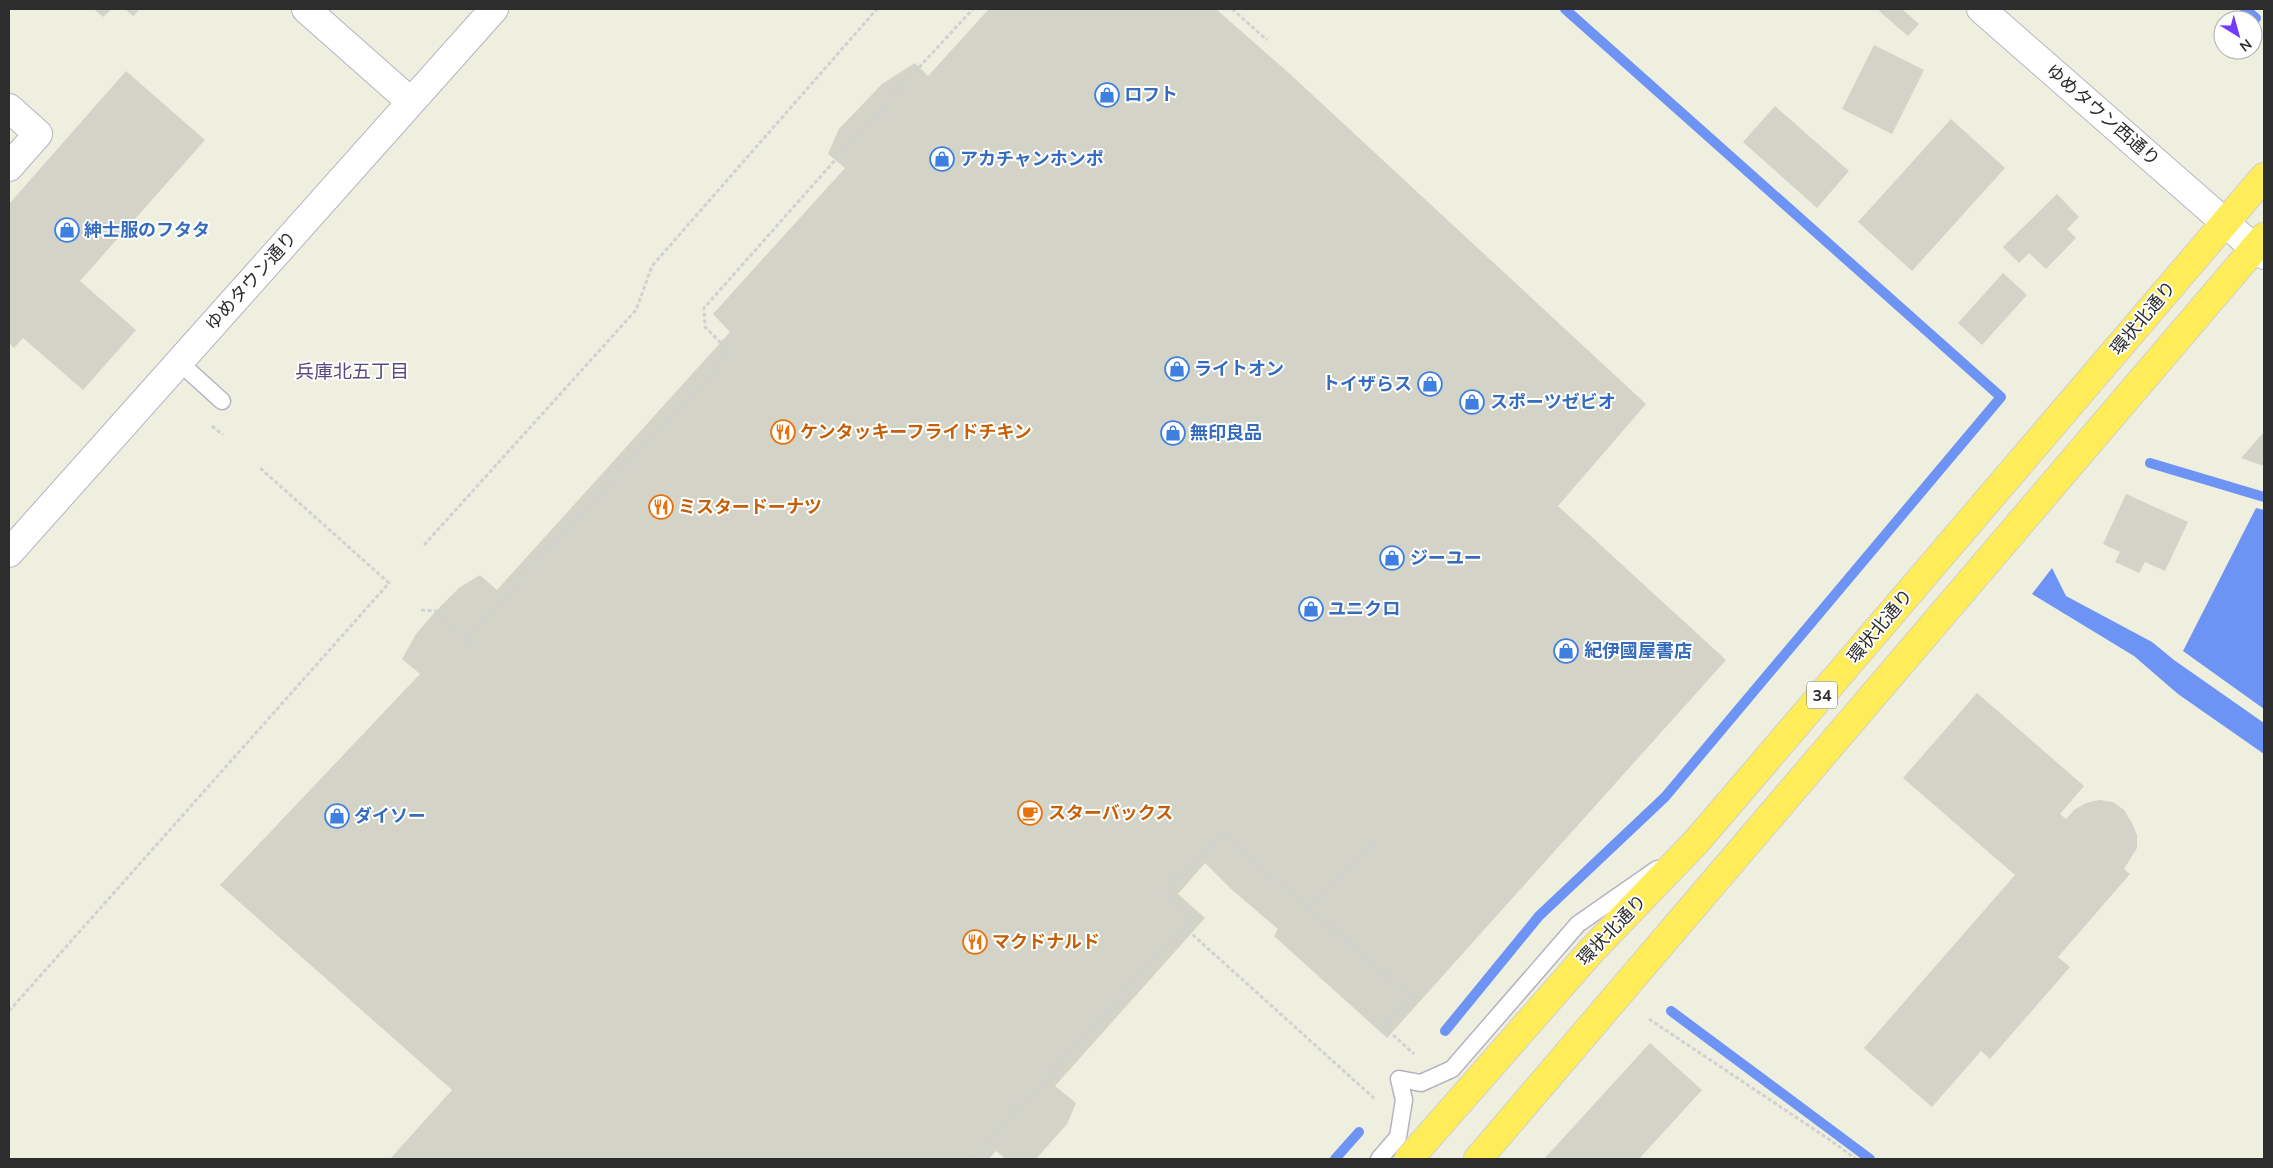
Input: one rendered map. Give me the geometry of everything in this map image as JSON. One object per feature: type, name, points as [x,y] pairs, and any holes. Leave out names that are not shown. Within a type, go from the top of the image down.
[{"type":"highway","name":"環状北通り","points":[[1409,1159],[1592,950],[1697,841],[2264,177]]},
{"type":"highway","name":"34","points":[[1478,1159],[2261,247]]},
{"type":"street","points":[[306,9],[411,102]]},
{"type":"street","name":"ゆめタウン通り","points":[[9,552],[494,9]]},
{"type":"street","name":"ゆめタウン西通り","points":[[1981,9],[2225,222],[2261,247]]},
{"type":"street","points":[[9,108],[38,134],[9,167]]},
{"type":"lane","points":[[179,362],[222,401]]},
{"type":"lane","points":[[1379,1159],[1398,1137],[1404,1100],[1399,1079],[1421,1082],[1452,1069],[1578,924],[1697,841]]},
{"type":"path","points":[[424,545],[636,310],[652,266],[877,9]]},
{"type":"path","points":[[466,639],[730,352],[705,327],[704,308],[876,114],[973,9]]},
{"type":"path","points":[[1232,9],[1267,40]]},
{"type":"path","points":[[876,114],[885,122]]},
{"type":"path","points":[[9,1011],[389,583],[259,467]]},
{"type":"path","points":[[421,610],[436,611],[479,650]]},
{"type":"path","points":[[974,1159],[1191,917],[1165,894],[1221,833],[1411,996],[1383,1026],[1418,1057]]},
{"type":"path","points":[[1309,909],[1376,839]]},
{"type":"path","points":[[1169,873],[1178,880]]},
{"type":"path","points":[[1183,926],[1378,1102]]},
{"type":"path","points":[[1649,1019],[1856,1159]]},
{"type":"path","points":[[1009,1103],[1019,1110]]},
{"type":"water","points":[[2256,508],[2264,510],[2264,709],[2183,651]]},
{"type":"water","points":[[2052,568],[2066,596],[2152,642],[2174,660],[2264,723],[2264,754],[2178,694],[2134,656],[2032,594]]},
{"type":"building","points":[[94,9],[112,9],[103,17]]},
{"type":"building","points":[[125,9],[140,9],[133,16]]},
{"type":"building","points":[[989,9],[1216,9],[1291,75],[1646,404],[1558,506],[1726,660],[1387,1038],[1274,936],[1278,929],[1231,889],[1205,863],[1178,894],[1205,918],[1055,1086],[1076,1103],[1067,1124],[1036,1159],[1006,1159],[996,1151],[989,1159],[390,1159],[452,1090],[220,885],[420,674],[402,659],[416,634],[436,611],[459,588],[480,575],[497,590],[730,332],[713,314],[845,168],[828,154],[839,129],[882,84],[915,63],[928,76]]},
{"type":"building","points":[[1881,9],[1902,9],[1919,24],[1908,36],[1879,11]]},
{"type":"building","points":[[1874,45],[1924,70],[1892,134],[1842,109]]},
{"type":"building","name":"紳士服のフタタ","points":[[126,71],[205,140],[80,281],[136,330],[83,390],[23,338],[14,348],[9,343],[9,204]]},
{"type":"building","points":[[1775,106],[1849,171],[1817,208],[1743,142]]},
{"type":"building","points":[[1951,119],[2005,168],[1912,271],[1858,222]]},
{"type":"building","points":[[2057,194],[2079,217],[2067,229],[2076,238],[2046,269],[2029,253],[2019,263],[2003,247]]},
{"type":"building","points":[[2003,273],[2027,295],[1982,345],[1958,323]]},
{"type":"building","points":[[2264,432],[2264,466],[2241,458]]},
{"type":"building","points":[[2126,494],[2188,522],[2165,571],[2145,562],[2139,573],[2115,562],[2120,552],[2103,544]]},
{"type":"building","points":[[1977,693],[2084,786],[2060,814],[2066,819],[2074,810],[2086,803],[2099,800],[2113,802],[2124,810],[2132,823],[2137,835],[2137,848],[2124,869],[2130,874],[2058,957],[2070,967],[1990,1059],[1981,1051],[1932,1107],[1864,1048],[2015,875],[1903,778]]},
{"type":"building","points":[[1650,1043],[1702,1090],[1639,1159],[1544,1159]]},
{"type":"waterway","points":[[1445,1031],[1539,916],[1665,797],[2001,397],[1565,9]]},
{"type":"waterway","points":[[2150,463],[2264,497]]},
{"type":"waterway","points":[[1671,1011],[1870,1159]]},
{"type":"waterway","points":[[1335,1159],[1359,1132]]},
{"type":"place","name":"ロフト","points":[[1107,95]]},
{"type":"place","name":"アカチャンホンポ","points":[[942,159]]},
{"type":"place","name":"紳士服のフタタ","points":[[67,230]]},
{"type":"place","name":"ライトオン","points":[[1177,369]]},
{"type":"place","name":"トイザらス","points":[[1430,384]]},
{"type":"place","name":"スポーツゼビオ","points":[[1472,402]]},
{"type":"place","name":"ケンタッキーフライドチキン","points":[[783,432]]},
{"type":"place","name":"無印良品","points":[[1173,433]]},
{"type":"place","name":"ミスタードーナツ","points":[[661,507]]},
{"type":"place","name":"ジーユー","points":[[1392,558]]},
{"type":"place","name":"ユニクロ","points":[[1311,609]]},
{"type":"place","name":"紀伊國屋書店","points":[[1566,651]]},
{"type":"place","name":"スターバックス","points":[[1030,813]]},
{"type":"place","name":"ダイソー","points":[[337,816]]},
{"type":"place","name":"マクドナルド","points":[[975,942]]},
{"type":"district","name":"兵庫北五丁目","points":[[352,371]]}]
